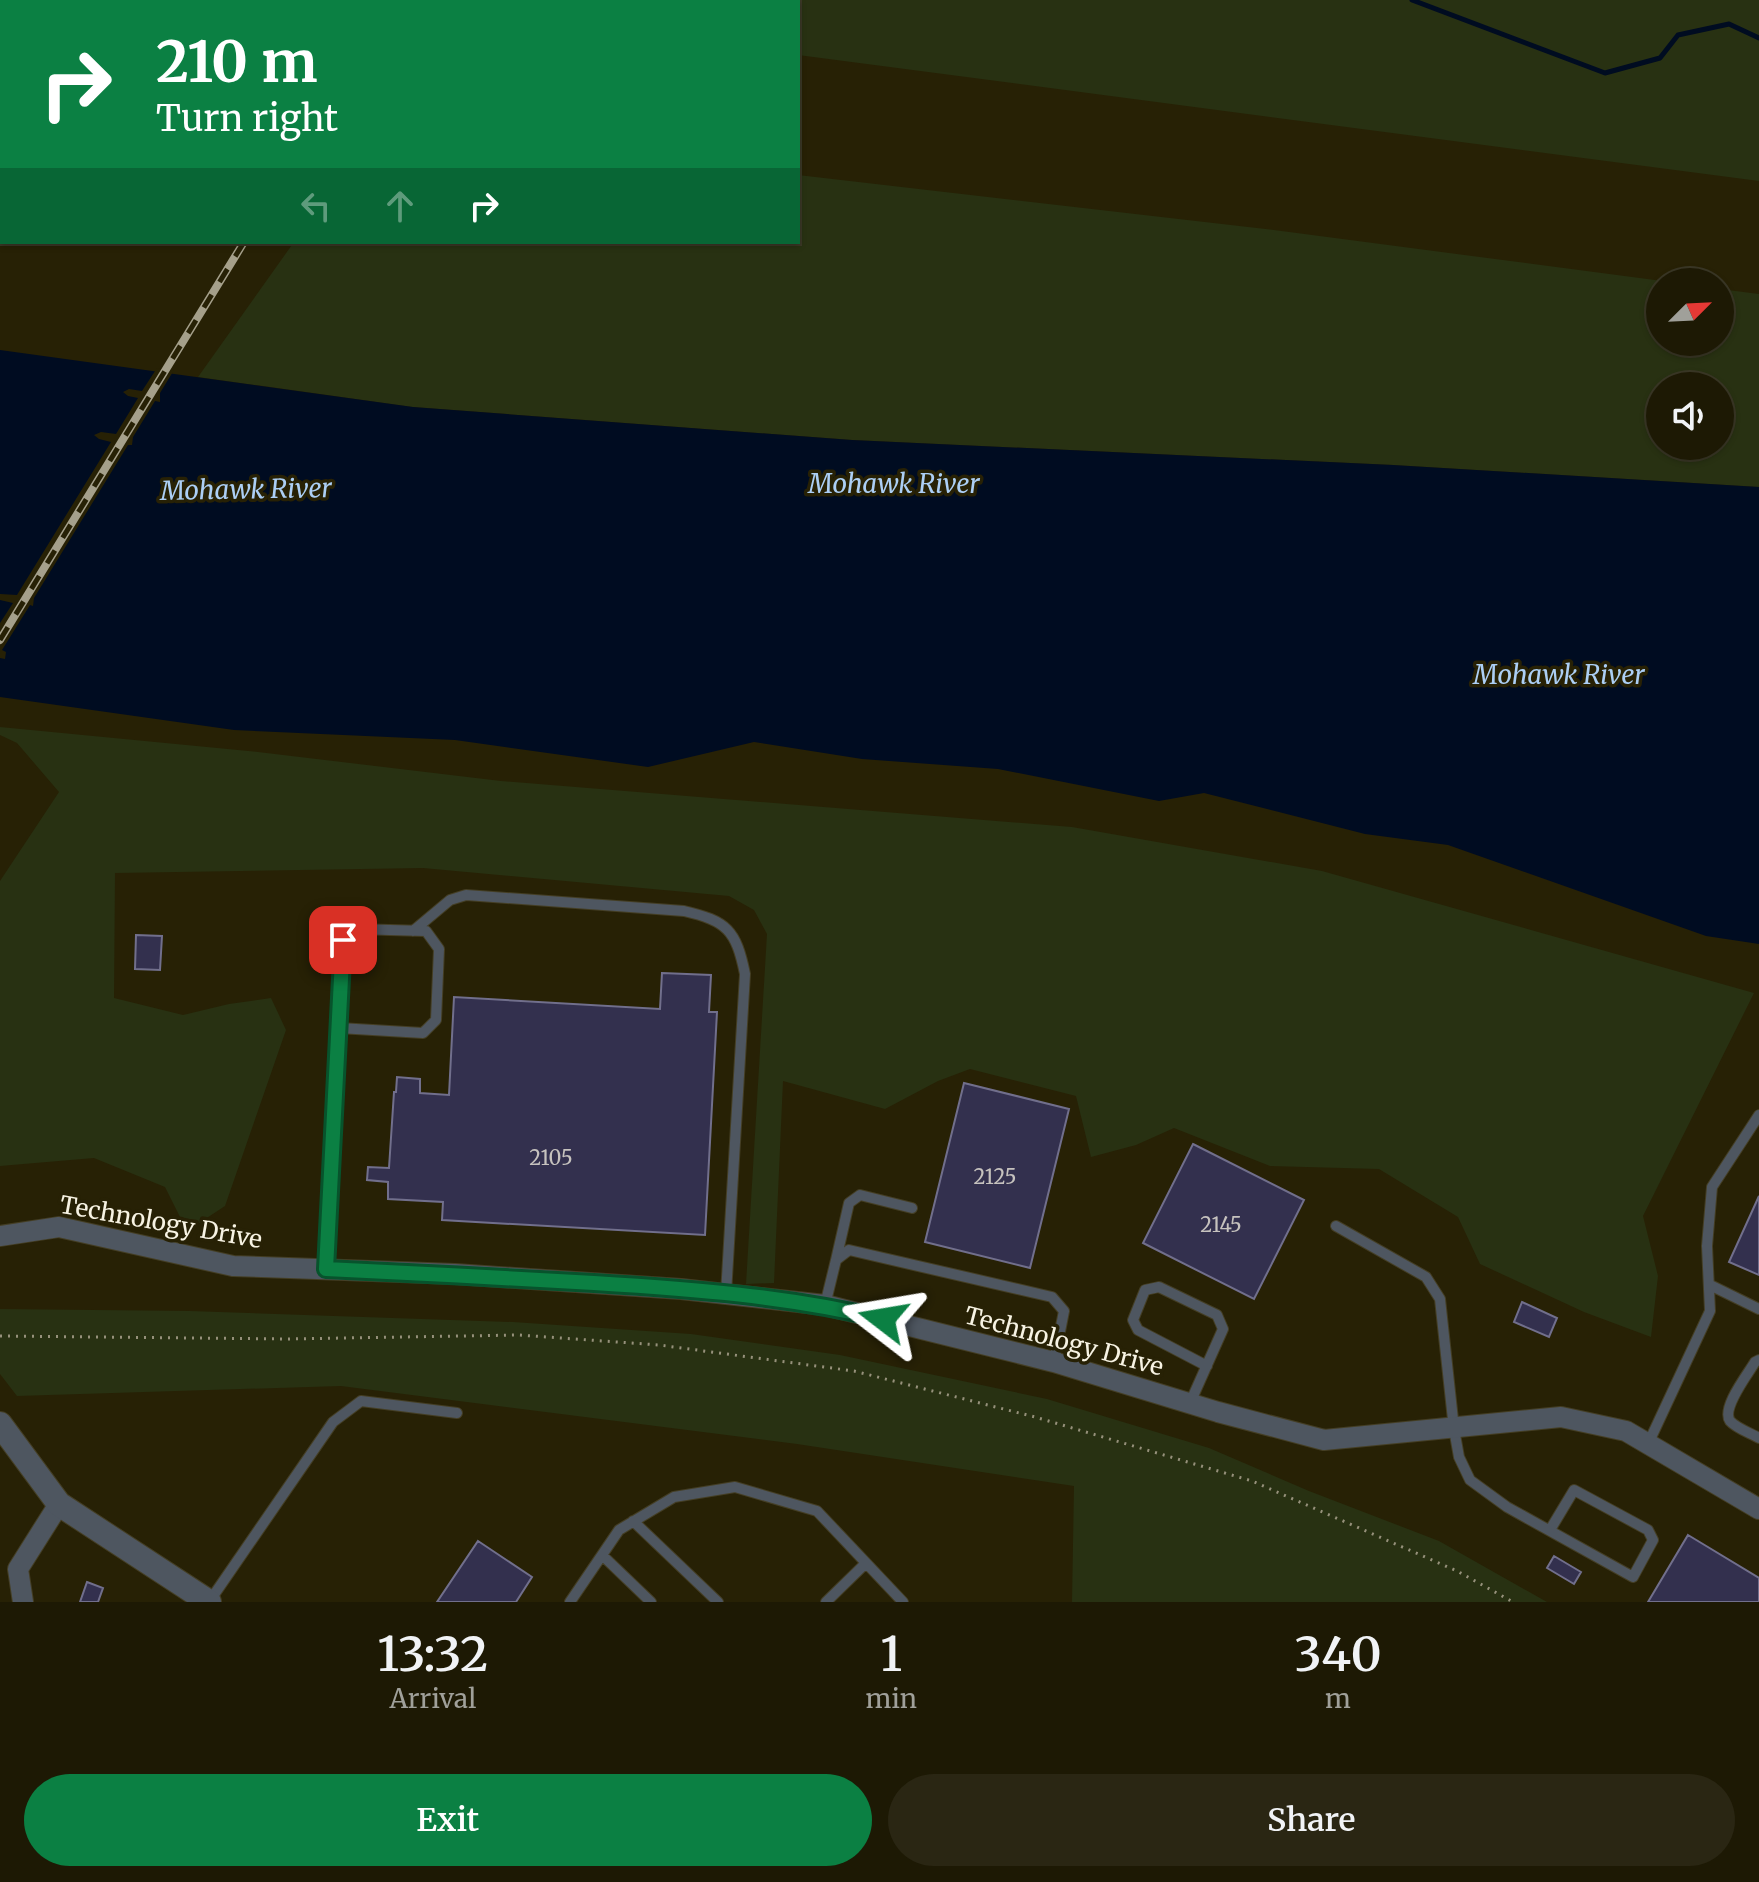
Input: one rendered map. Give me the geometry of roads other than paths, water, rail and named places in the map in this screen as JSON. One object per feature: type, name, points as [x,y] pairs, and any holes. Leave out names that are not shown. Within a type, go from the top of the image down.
[{"type":"street","name":"Technology Drive","points":[[0,1236],[59,1227],[233,1266],[455,1274],[726,1294],[825,1305],[1054,1362],[1324,1440],[1561,1417],[1626,1431],[1759,1509]]},
{"type":"street","points":[[2,1432],[59,1504],[209,1602]]},
{"type":"street","points":[[23,1602],[18,1569],[59,1504]]},
{"type":"lane","points":[[413,931],[450,900],[466,895],[684,911],[714,918],[724,926],[739,949],[745,974],[726,1294]]},
{"type":"lane","points":[[326,1269],[343,940],[354,929],[426,931],[439,949],[436,1020],[423,1033],[339,1028]]},
{"type":"lane","points":[[1648,1444],[1710,1311],[1707,1246],[1712,1187],[1759,1115]]},
{"type":"lane","points":[[825,1305],[849,1203],[860,1195],[912,1208]]},
{"type":"lane","points":[[1336,1226],[1426,1277],[1440,1299],[1454,1429],[1459,1457],[1470,1480],[1507,1507],[1633,1577],[1653,1540],[1648,1530],[1574,1490],[1550,1530]]},
{"type":"lane","points":[[836,1260],[849,1250],[1052,1297],[1064,1311],[1054,1362]]},
{"type":"lane","points":[[1710,1285],[1759,1309]]},
{"type":"lane","points":[[1190,1403],[1207,1366],[1223,1329],[1217,1315],[1159,1287],[1145,1290],[1133,1320],[1138,1330],[1207,1366]]},
{"type":"lane","points":[[1759,1360],[1728,1407],[1728,1417],[1732,1423],[1759,1438]]},
{"type":"lane","points":[[209,1602],[333,1422],[361,1401],[457,1413]]},
{"type":"lane","points":[[575,1600],[619,1530],[674,1497],[735,1487],[817,1511],[903,1602]]},
{"type":"lane","points":[[633,1521],[713,1600]]},
{"type":"lane","points":[[602,1555],[651,1602]]},
{"type":"lane","points":[[826,1602],[866,1563]]},
{"type":"water","name":"Mohawk River","points":[[0,350],[413,407],[852,440],[1393,465],[1759,487],[1759,944],[1706,936],[1448,845],[1365,834],[1204,793],[1159,801],[998,769],[862,759],[754,742],[648,767],[455,740],[234,730],[0,697]]},
{"type":"waterway","points":[[1412,0],[1605,73],[1660,58],[1678,35],[1729,24],[1759,38]]},
{"type":"railway","points":[[0,640],[243,244]]}]
